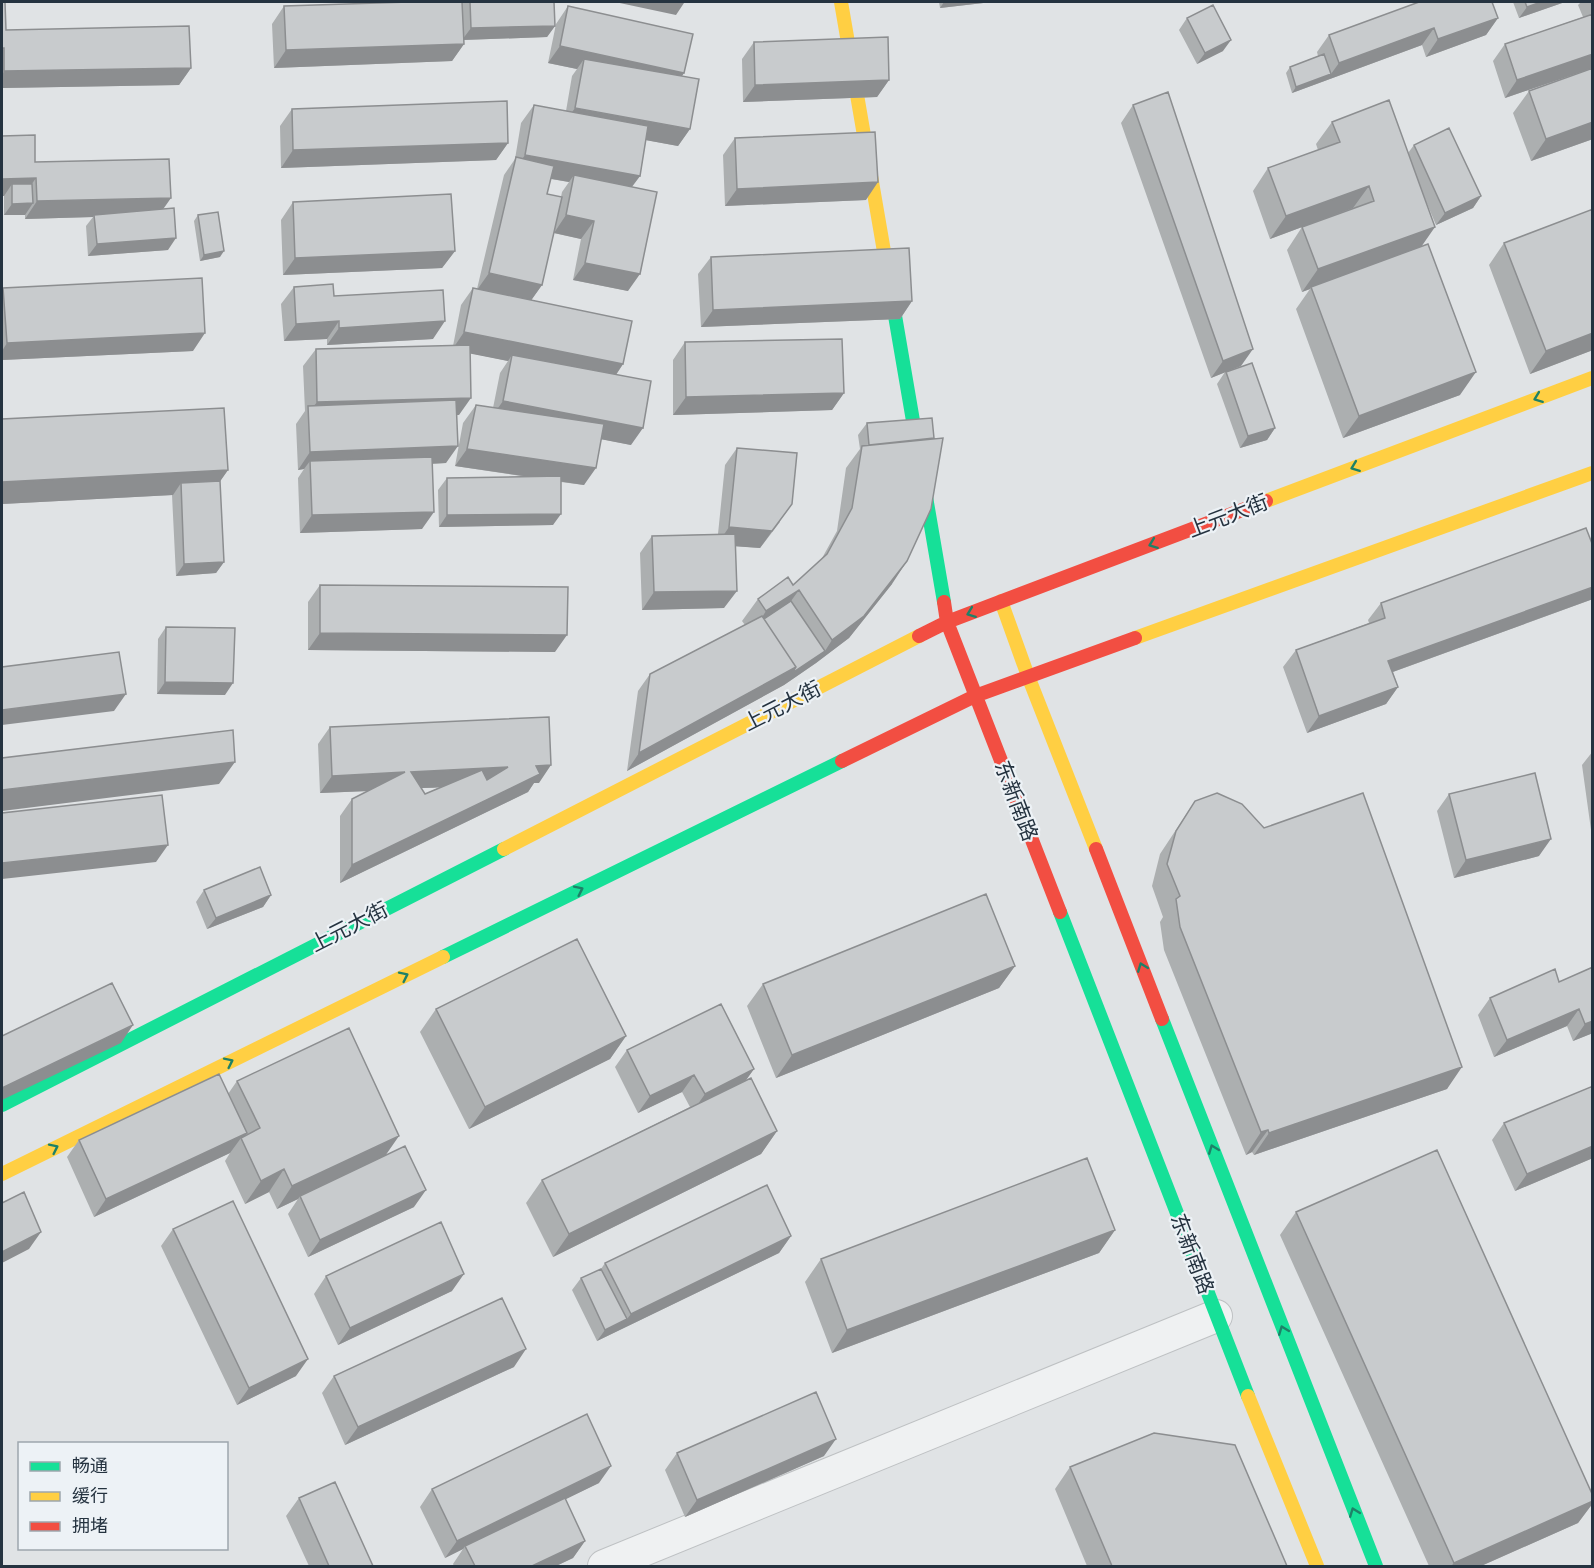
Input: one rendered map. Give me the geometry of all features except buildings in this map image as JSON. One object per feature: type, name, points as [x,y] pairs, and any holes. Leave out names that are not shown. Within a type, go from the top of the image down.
[{"type":"main road","name":"东新南路","points":[[841,2],[946,622],[1216,1316],[1317,1566]]},
{"type":"main road","name":"上元大街","points":[[2,1105],[946,622],[1593,378]]},
{"type":"main road","points":[[2,1174],[975,696],[1593,473]]},
{"type":"main road","points":[[1002,601],[1028,676],[1376,1566]]},
{"type":"street","points":[[604,1566],[1216,1316]]},
{"type":"traffic: fast","points":[[886,263],[944,602]]},
{"type":"traffic: fast","points":[[443,957],[842,761]]},
{"type":"traffic: fast","points":[[2,1105],[504,849]]},
{"type":"traffic: fast","points":[[1060,912],[1248,1396]]},
{"type":"traffic: fast","points":[[1162,1019],[1376,1566]]},
{"type":"traffic: slow","points":[[841,2],[886,263]]},
{"type":"traffic: slow","points":[[1266,501],[1592,378]]},
{"type":"traffic: slow","points":[[1135,638],[1592,473]]},
{"type":"traffic: slow","points":[[1001,601],[1096,849]]},
{"type":"traffic: slow","points":[[504,849],[919,636]]},
{"type":"traffic: slow","points":[[2,1174],[443,957]]},
{"type":"traffic: slow","points":[[1248,1396],[1317,1566]]},
{"type":"traffic: jam","points":[[919,636],[947,622],[1266,501]]},
{"type":"traffic: jam","points":[[944,602],[947,622],[1060,912]]},
{"type":"traffic: jam","points":[[842,761],[975,696],[1135,638]]},
{"type":"traffic: jam","points":[[1096,849],[1162,1019]]}]
